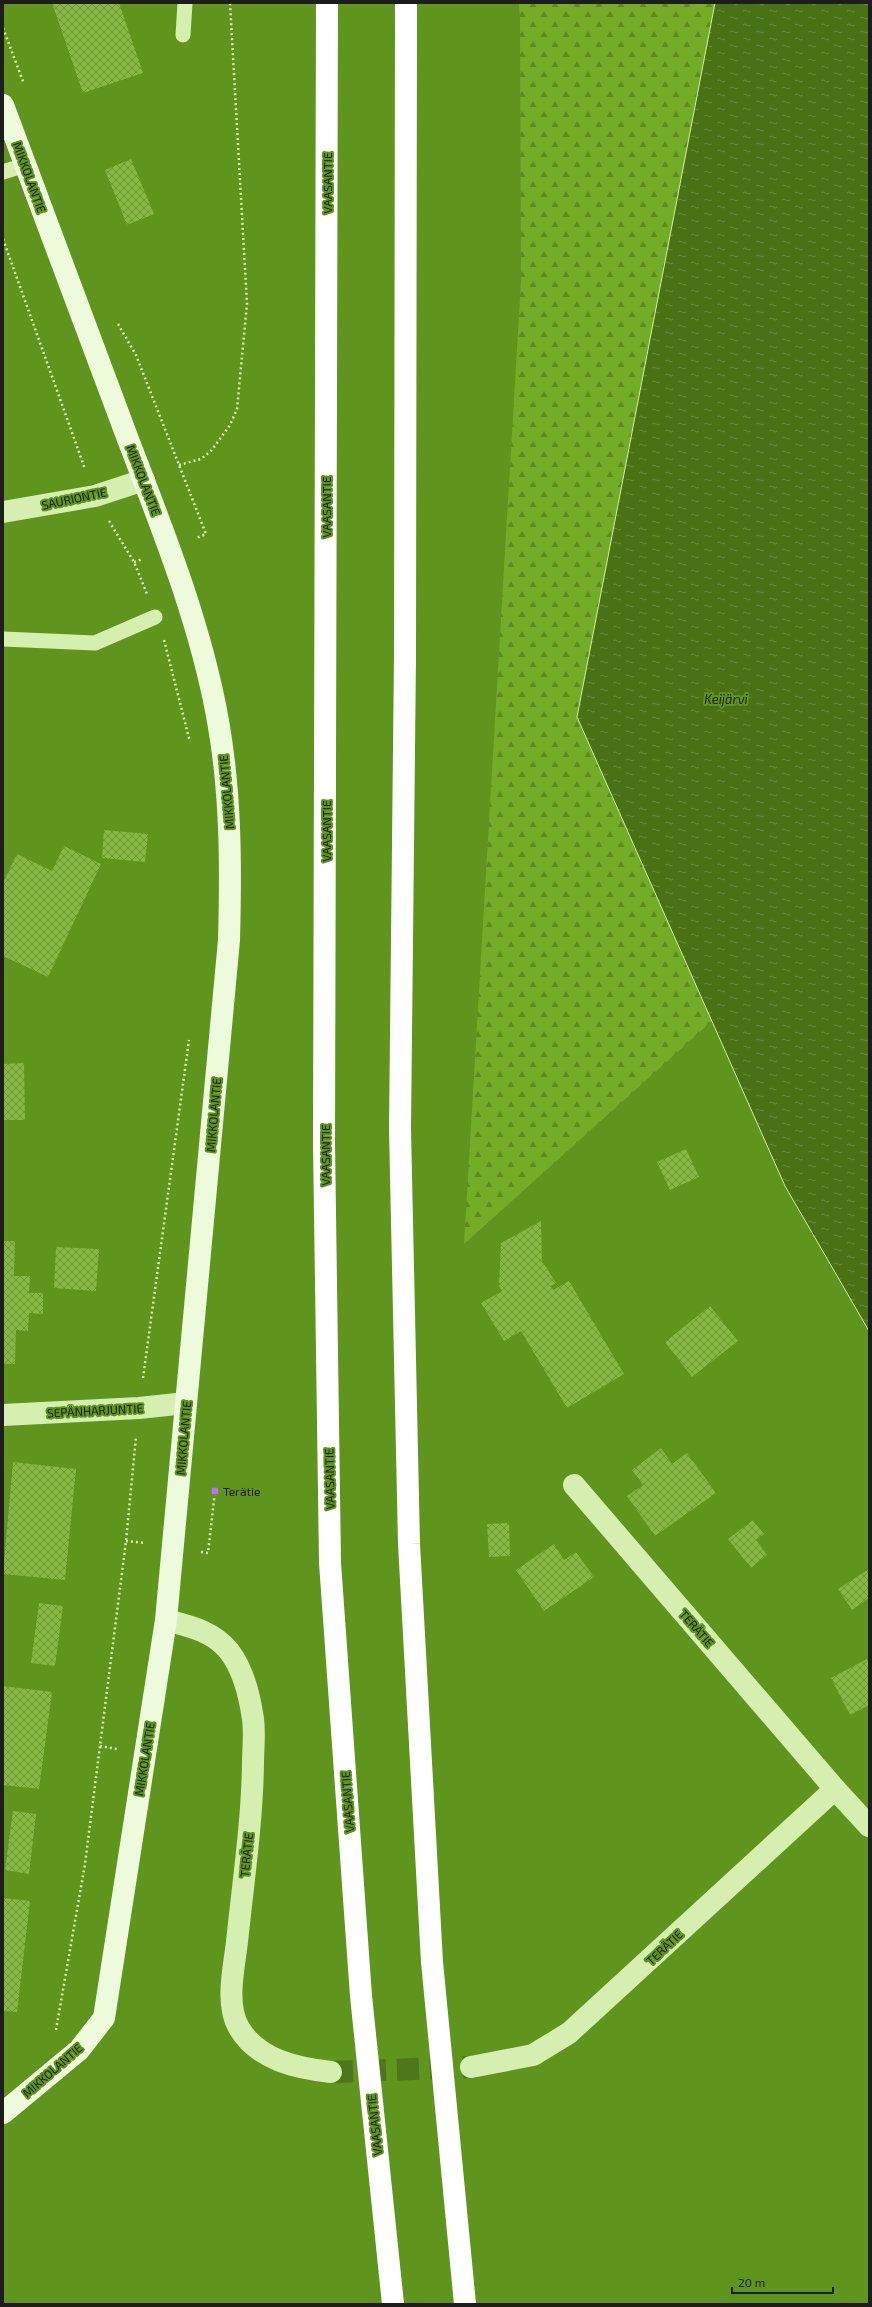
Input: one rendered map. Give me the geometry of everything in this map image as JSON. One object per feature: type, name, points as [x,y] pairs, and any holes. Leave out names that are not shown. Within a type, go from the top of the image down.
[{"type":"highway","name":"VAASANTIE","points":[[327,3],[324,1143],[330,1563],[360,1996],[393,2304]]},
{"type":"highway","points":[[406,3],[405,647],[400,1130],[410,1544],[432,1962],[464,2304]]},
{"type":"main road","name":"MIKKOLANTIE","points":[[3,105],[170,548],[209,679],[224,756],[228,801],[230,940],[166,1620],[104,2018],[79,2050],[3,2113]]},
{"type":"street","name":"SAURIONTIE","points":[[3,512],[94,496],[144,480]]},
{"type":"street","name":"SEPÄNHARJUNTIE","points":[[3,1415],[139,1408],[186,1403]]},
{"type":"street","name":"TERÄTIE","points":[[574,1485],[835,1789],[869,1826]]},
{"type":"street","name":"TERÄTIE","points":[[166,1620],[202,1629],[229,1652],[239,1670],[254,1721],[252,1802],[232,1980],[233,2013],[246,2037],[262,2052],[294,2066],[331,2072]]},
{"type":"street","name":"TERÄTIE","points":[[471,2067],[533,2055],[568,2033],[835,1789]]},
{"type":"lane","points":[[183,35],[185,3]]},
{"type":"lane","points":[[3,172],[25,165]]},
{"type":"lane","points":[[3,639],[95,643],[155,617]]},
{"type":"path","points":[[179,465],[201,459],[211,451],[226,432],[237,409],[247,304],[230,3]]},
{"type":"path","points":[[3,239],[94,496],[134,562],[166,645],[191,744]]},
{"type":"path","points":[[56,2033],[85,1864],[126,1541],[139,1408],[190,1033]]},
{"type":"green space","points":[[519,3],[715,3],[577,717],[712,1021],[464,1244],[521,281]]},
{"type":"water","name":"Keijärvi","points":[[715,3],[869,3],[869,1331],[785,1186],[577,717]]},
{"type":"building","points":[[52,3],[119,3],[143,73],[83,93]]},
{"type":"building","points":[[131,159],[154,214],[127,225],[105,170]]},
{"type":"building","points":[[104,830],[148,834],[145,862],[102,858]]},
{"type":"building","points":[[64,846],[101,864],[48,977],[3,956],[3,883],[17,854],[52,871]]},
{"type":"building","points":[[24,1063],[25,1120],[3,1120],[3,1064]]},
{"type":"building","points":[[686,1149],[699,1177],[670,1190],[657,1162]]},
{"type":"building","points":[[541,1221],[542,1261],[556,1283],[551,1286],[553,1290],[569,1281],[624,1374],[567,1408],[521,1331],[504,1341],[481,1303],[502,1291],[499,1286],[501,1243]]},
{"type":"building","points":[[3,1241],[15,1241],[14,1276],[30,1276],[29,1293],[43,1293],[43,1314],[29,1313],[28,1331],[16,1330],[15,1364],[3,1364]]},
{"type":"building","points":[[56,1247],[99,1249],[96,1291],[54,1288]]},
{"type":"building","points":[[710,1306],[738,1341],[692,1377],[665,1342]]},
{"type":"building","points":[[661,1448],[672,1464],[687,1453],[716,1493],[655,1536],[627,1496],[643,1485],[632,1470]]},
{"type":"building","points":[[13,1462],[76,1469],[65,1580],[3,1574]]},
{"type":"building","points":[[753,1520],[764,1534],[756,1540],[767,1555],[751,1568],[728,1539]]},
{"type":"building","points":[[509,1523],[510,1556],[489,1557],[487,1524]]},
{"type":"building","points":[[554,1544],[564,1560],[576,1552],[594,1577],[544,1611],[516,1570]]},
{"type":"building","points":[[869,1569],[869,1598],[852,1610],[838,1589]]},
{"type":"building","points":[[39,1603],[63,1606],[55,1666],[31,1663]]},
{"type":"building","points":[[867,1659],[869,1664],[869,1705],[850,1715],[831,1678]]},
{"type":"building","points":[[3,1686],[52,1692],[39,1789],[3,1785]]},
{"type":"building","points":[[13,1811],[36,1814],[29,1874],[5,1870]]},
{"type":"building","points":[[3,1898],[30,1901],[17,2012],[3,2011]]},
{"type":"tunnel","points":[[331,2072],[471,2067]]},
{"type":"place","name":"Terätie","points":[[215,1491]]}]
